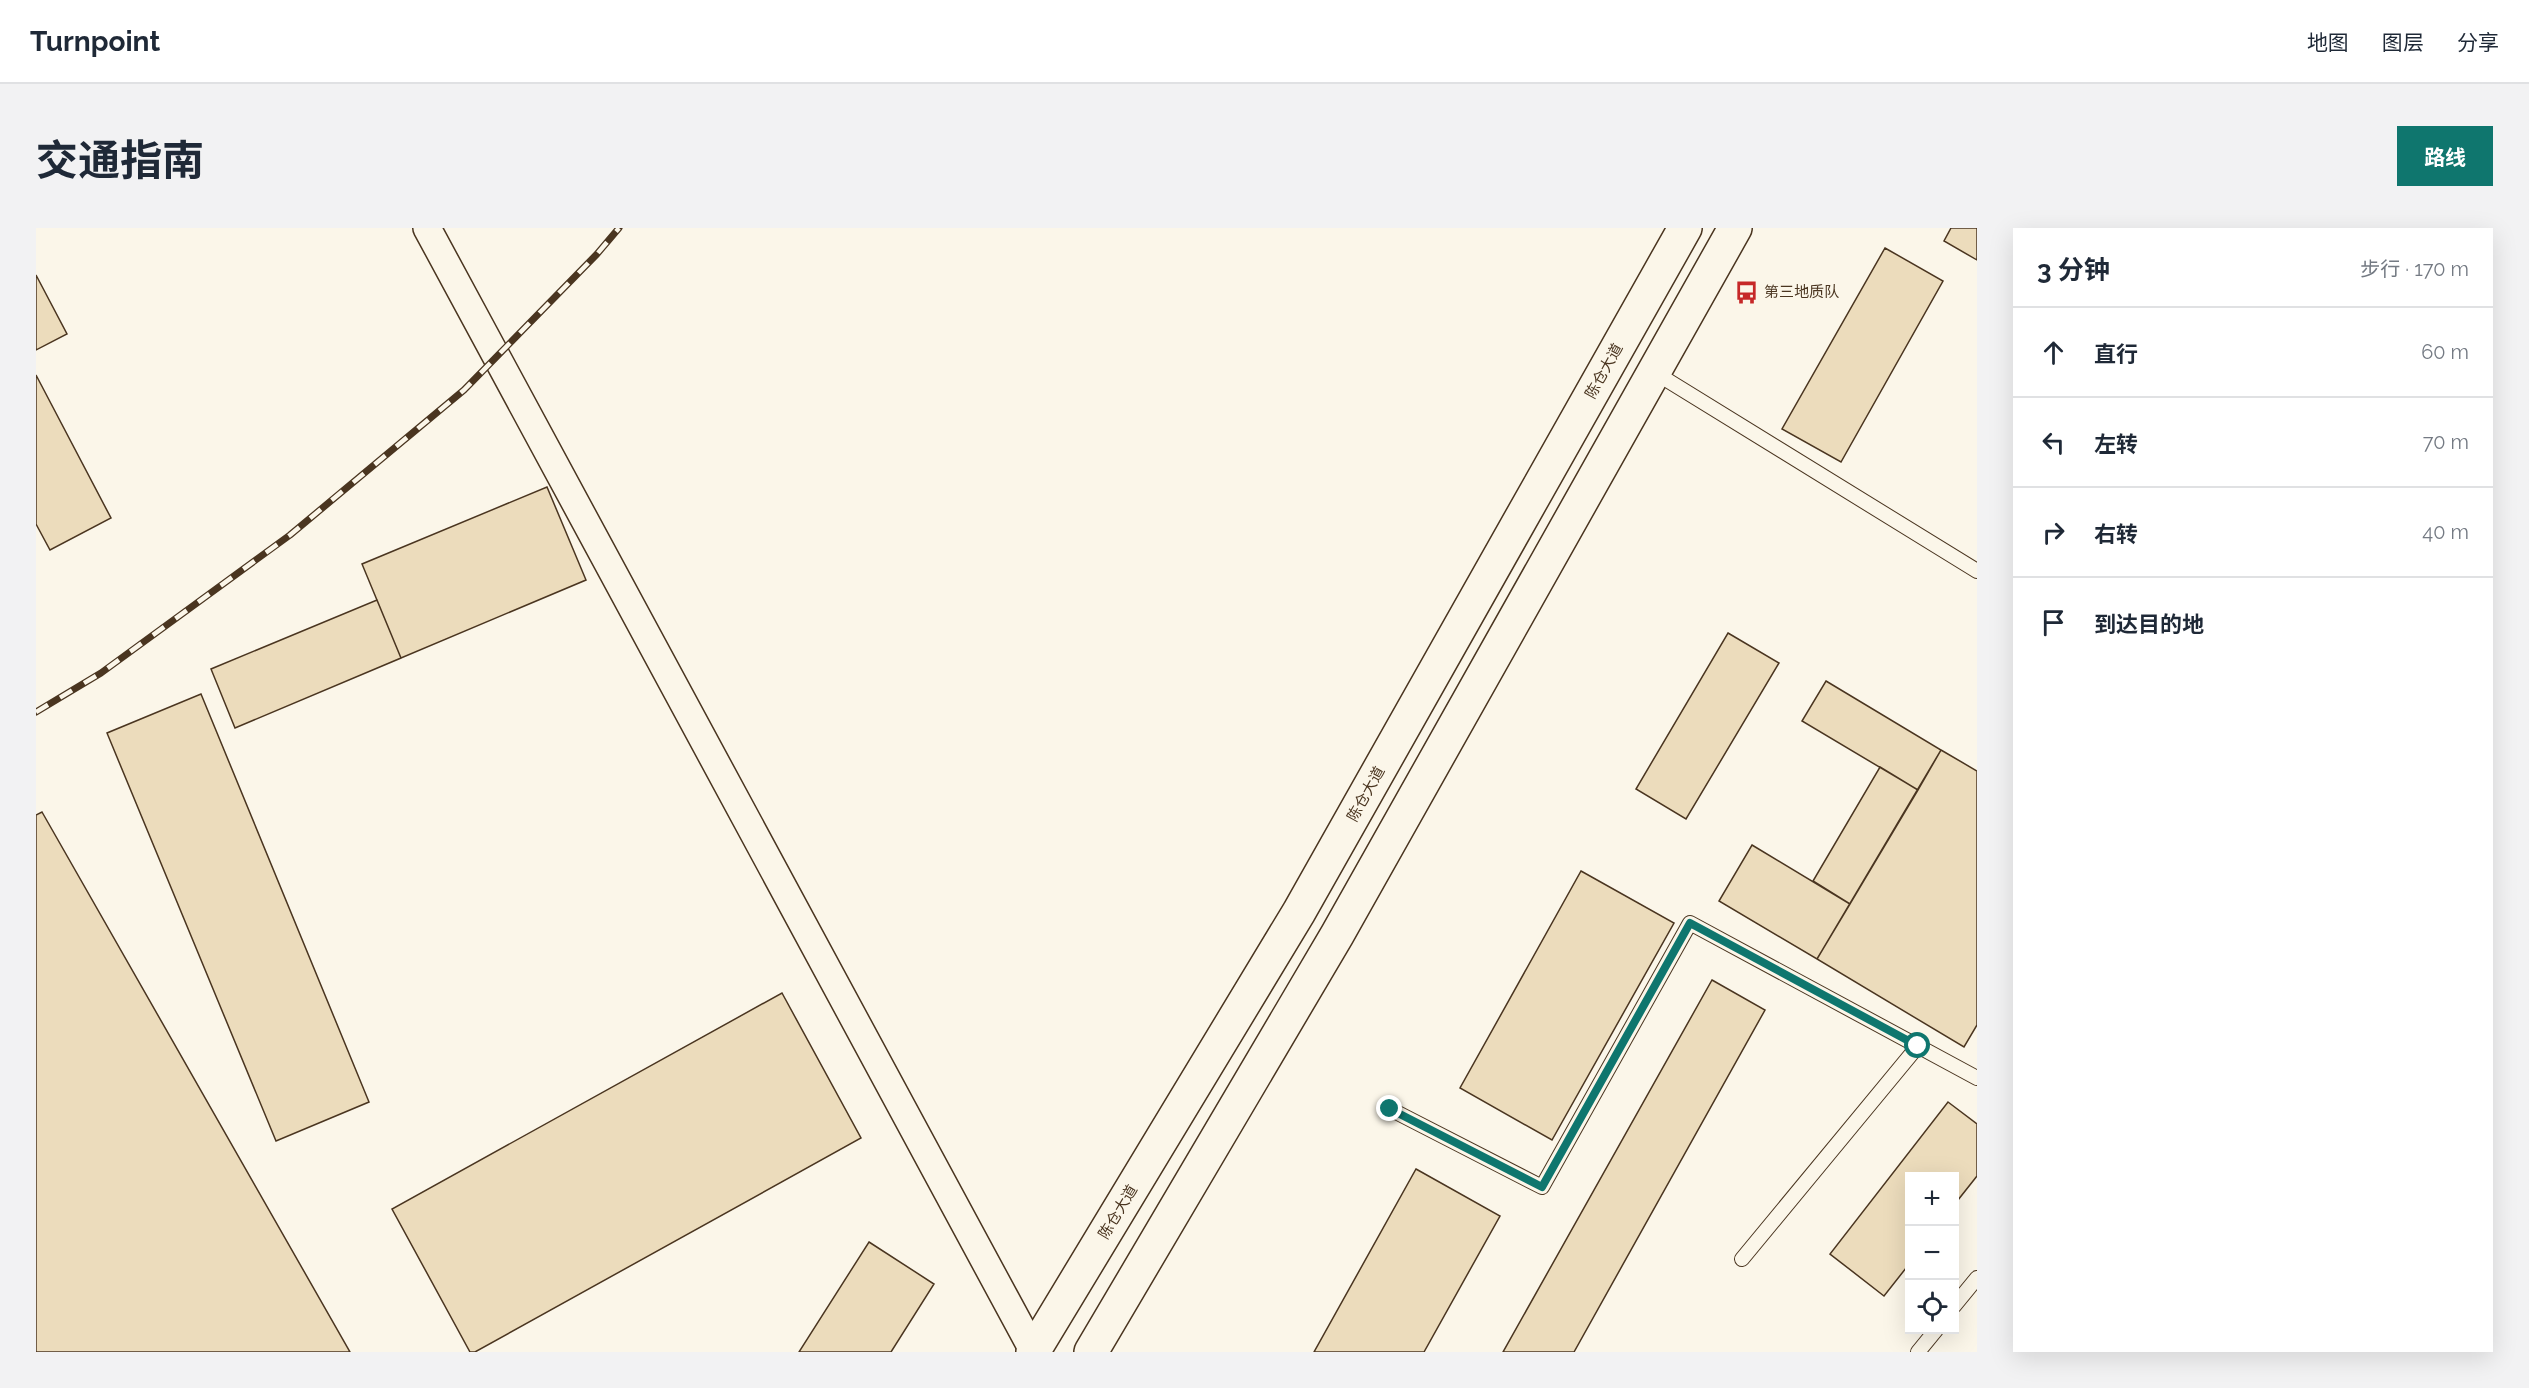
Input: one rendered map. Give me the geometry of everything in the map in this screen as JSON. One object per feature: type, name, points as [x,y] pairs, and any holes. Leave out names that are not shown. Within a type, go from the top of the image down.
[{"type":"main road","name":"陈仓大道","points":[[1033,1352],[1299,912],[1685,228]]},
{"type":"main road","points":[[1091,1352],[1337,935],[1735,228]]},
{"type":"street","points":[[427,228],[1033,1352]]},
{"type":"lane","points":[[1654,372],[1977,571]]},
{"type":"lane","points":[[1390,1109],[1542,1187],[1690,923],[1977,1078]]},
{"type":"lane","points":[[1742,1259],[1918,1046]]},
{"type":"lane","points":[[1959,1300],[1977,1278]]},
{"type":"lane","points":[[1918,1352],[1932,1334]]},
{"type":"building","points":[[1951,228],[1977,228],[1977,260],[1944,241]]},
{"type":"building","points":[[1885,248],[1943,281],[1841,462],[1782,429]]},
{"type":"building","points":[[36,275],[67,334],[36,350]]},
{"type":"building","points":[[36,375],[111,518],[50,550],[36,524]]},
{"type":"building","points":[[547,487],[586,580],[401,658],[362,564]]},
{"type":"building","points":[[377,600],[401,658],[235,728],[211,669]]},
{"type":"building","points":[[1728,633],[1779,663],[1686,819],[1636,789]]},
{"type":"building","points":[[1826,681],[1941,750],[1918,790],[1802,721]]},
{"type":"building","points":[[201,694],[369,1102],[276,1141],[107,733]]},
{"type":"building","points":[[1941,750],[1977,771],[1977,1025],[1964,1047],[1817,959]]},
{"type":"building","points":[[1880,767],[1918,790],[1850,904],[1813,881]]},
{"type":"building","points":[[42,812],[350,1352],[36,1352],[36,815]]},
{"type":"building","points":[[1752,845],[1850,904],[1817,959],[1719,901]]},
{"type":"building","points":[[1581,871],[1674,923],[1552,1140],[1460,1088]]},
{"type":"building","points":[[1712,980],[1765,1010],[1574,1352],[1503,1352]]},
{"type":"building","points":[[782,993],[861,1138],[475,1352],[470,1352],[392,1209]]},
{"type":"building","points":[[1948,1102],[1977,1124],[1977,1176],[1959,1199],[1959,1172],[1905,1172],[1905,1269],[1884,1296],[1830,1254]]},
{"type":"building","points":[[1416,1169],[1500,1216],[1424,1352],[1314,1352]]},
{"type":"building","points":[[869,1242],[934,1284],[891,1352],[799,1352]]},
{"type":"railway","points":[[36,712],[101,673],[290,535],[464,390],[597,254],[619,228]]},
{"type":"place","name":"第三地质队","points":[[1746,292]]},
{"type":"route","points":[[1390,1109],[1542,1187],[1690,923],[1918,1046]]}]
